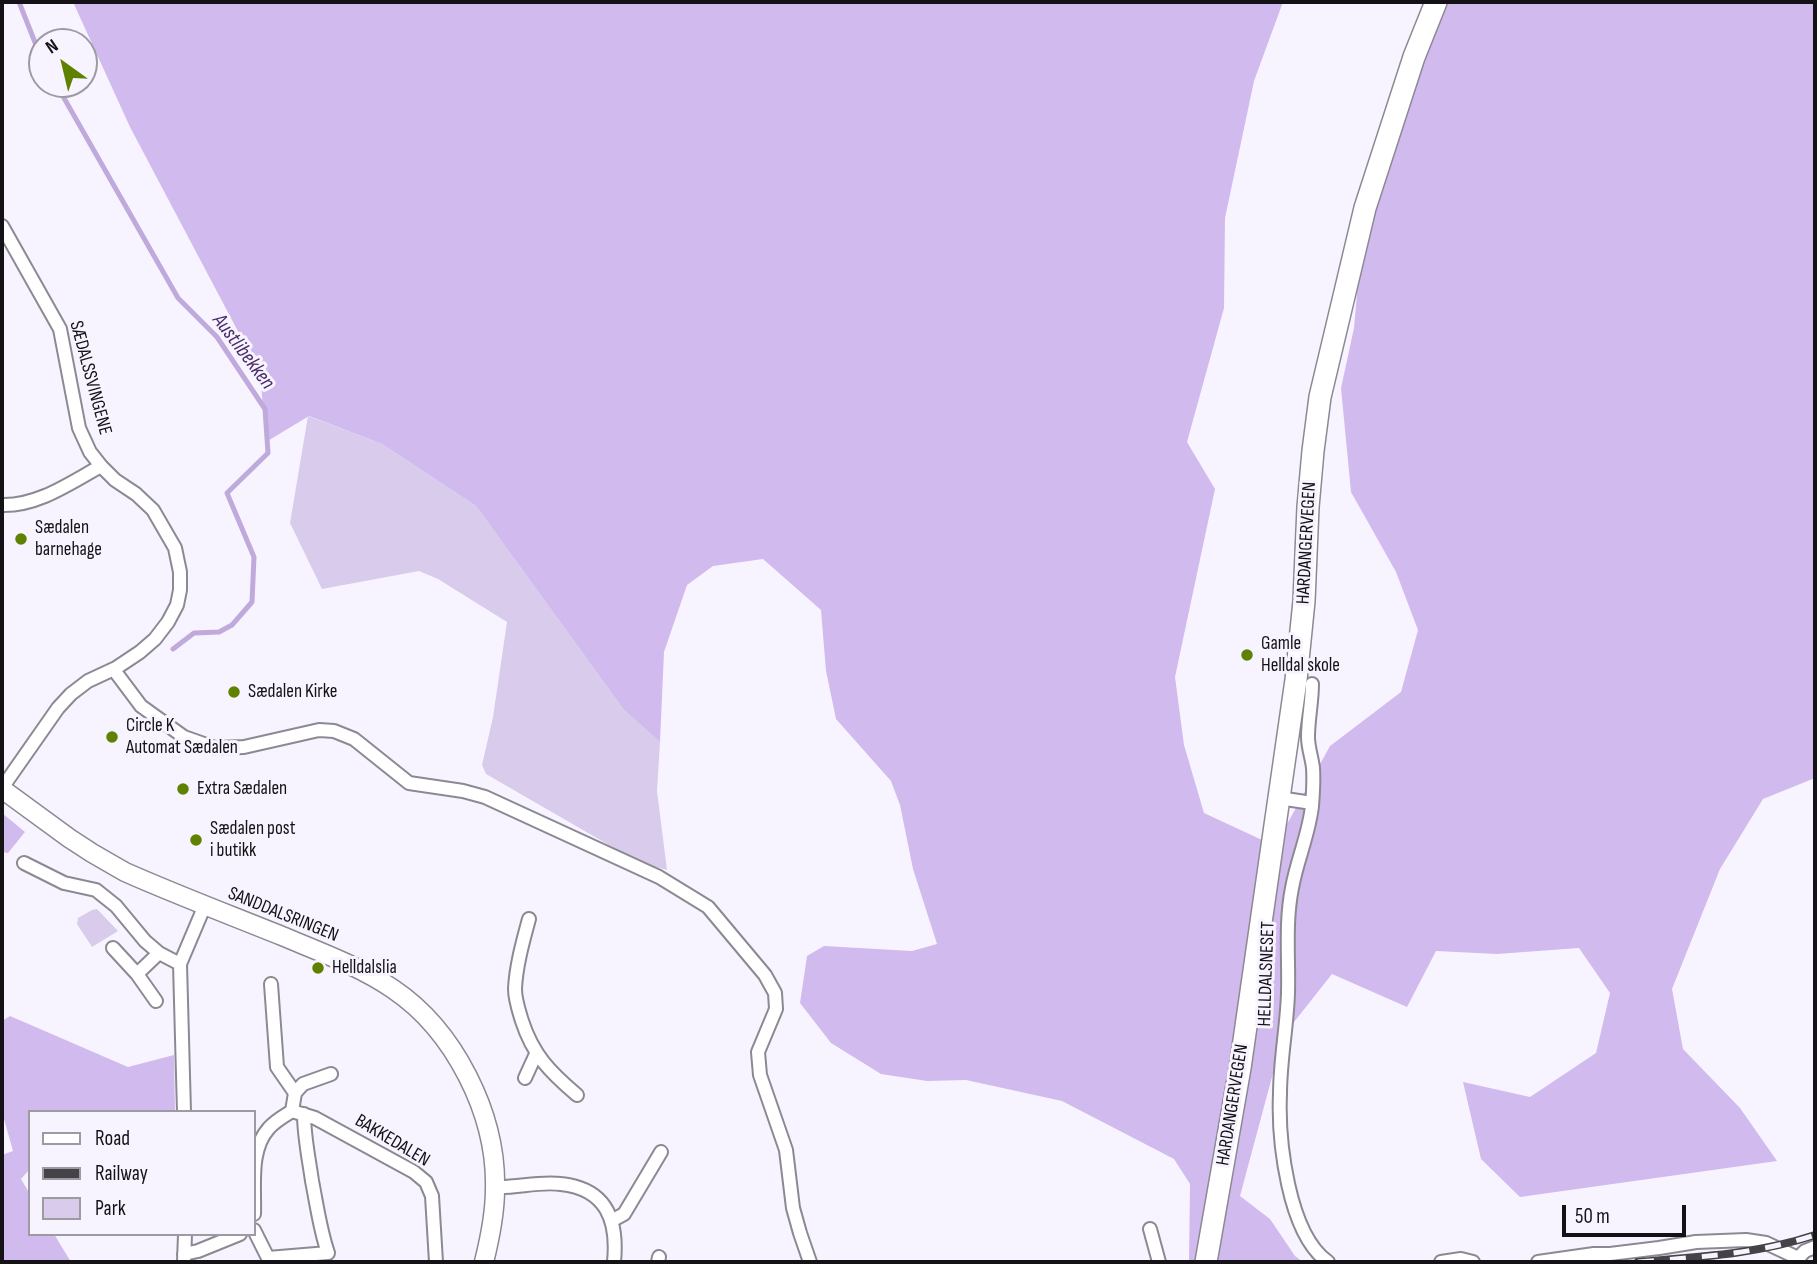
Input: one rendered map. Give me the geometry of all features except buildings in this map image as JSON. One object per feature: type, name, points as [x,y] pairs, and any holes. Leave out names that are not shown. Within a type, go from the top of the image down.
[{"type":"main road","name":"HARDANGERVEGEN","points":[[1206,1262],[1240,1068],[1300,640],[1308,507],[1320,397],[1365,208],[1414,57],[1436,2]]},
{"type":"main road","name":"SANDDALSRINGEN","points":[[2,789],[92,853],[125,872],[354,967],[396,991],[417,1009],[449,1044],[473,1087],[484,1116],[496,1187],[492,1226],[484,1262]]},
{"type":"street","name":"SÆDALSSVINGENE","points":[[2,226],[60,329],[79,428],[90,452],[101,466],[153,510],[176,548],[180,572],[177,605],[155,639],[114,670],[88,681],[71,694],[58,708],[2,789]]},
{"type":"street","points":[[2,505],[17,505],[35,500],[101,466]]},
{"type":"street","points":[[114,670],[141,706],[184,737],[215,748],[244,747],[318,730],[334,731],[354,739],[409,783],[485,797],[659,877],[708,907],[765,975],[775,993],[776,1009],[761,1043],[758,1062],[786,1150],[793,1208],[810,1262]]},
{"type":"street","name":"HELLDALSNESET","points":[[1312,684],[1308,740],[1313,768],[1312,803],[1292,887],[1287,921],[1288,995],[1279,1094],[1280,1124],[1293,1206],[1307,1236],[1328,1262]]},
{"type":"street","points":[[1279,798],[1312,803]]},
{"type":"street","points":[[24,863],[64,883],[96,890],[116,906],[145,941],[159,953],[180,964]]},
{"type":"street","points":[[184,1110],[180,964],[205,905]]},
{"type":"street","points":[[529,919],[515,989],[516,1003],[536,1054],[556,1077],[577,1095]]},
{"type":"street","points":[[113,948],[137,974],[156,1001]]},
{"type":"street","points":[[137,974],[159,953]]},
{"type":"street","points":[[256,1234],[268,1258],[329,1258],[321,1234],[304,1126],[298,1113],[295,1093],[277,1067],[271,984]]},
{"type":"street","points":[[525,1078],[536,1054]]},
{"type":"street","points":[[295,1093],[303,1084],[331,1074]]},
{"type":"street","points":[[256,1149],[271,1126],[298,1113]]},
{"type":"street","name":"BAKKEDALEN","points":[[298,1113],[315,1118],[414,1172],[426,1182],[432,1196],[436,1262]]},
{"type":"street","points":[[613,1220],[624,1214],[661,1152]]},
{"type":"street","points":[[496,1187],[561,1184],[587,1191],[602,1203],[613,1220],[616,1243],[614,1262]]},
{"type":"street","points":[[1150,1229],[1159,1262]]},
{"type":"street","points":[[185,1236],[184,1258],[235,1236]]},
{"type":"street","points":[[1538,1262],[1696,1242],[1746,1240],[1766,1242],[1799,1260],[1805,1251],[1815,1247]]},
{"type":"street","points":[[1441,1262],[1461,1259],[1473,1262]]},
{"type":"green space","points":[[308,416],[382,444],[476,506],[624,710],[660,742],[657,791],[667,870],[640,863],[486,774],[482,765],[493,717],[507,622],[438,579],[419,571],[322,589],[290,523]]},
{"type":"green space","points":[[97,909],[118,931],[92,947],[77,924],[78,918]]},
{"type":"shaded area","points":[[73,2],[1283,2],[1254,81],[1225,218],[1224,308],[1187,442],[1215,489],[1175,677],[1184,745],[1204,813],[1275,846],[1330,746],[1401,692],[1418,630],[1396,572],[1351,492],[1341,388],[1354,328],[1362,236],[1440,2],[1815,2],[1815,778],[1763,799],[1720,869],[1672,989],[1683,1049],[1740,1108],[1777,1161],[1520,1197],[1481,1159],[1463,1082],[1530,1097],[1596,1053],[1610,993],[1579,948],[1497,954],[1436,951],[1407,1007],[1332,974],[1283,1036],[1240,1196],[1270,1219],[1295,1256],[1303,1262],[1189,1262],[1190,1184],[1174,1159],[1062,1101],[966,1080],[927,1081],[881,1074],[831,1043],[800,1003],[807,956],[824,946],[912,951],[937,944],[913,869],[900,805],[891,781],[836,719],[826,671],[821,610],[763,559],[713,566],[687,585],[664,652],[660,742],[624,710],[476,506],[382,444],[309,416],[266,442],[260,373],[130,127],[98,57],[98,28],[85,28]]},
{"type":"shaded area","points":[[2,813],[25,832],[8,853],[2,852]]},
{"type":"shaded area","points":[[10,1016],[128,1067],[174,1055],[175,1110],[28,1110],[28,1171],[21,1179],[28,1191],[28,1236],[55,1236],[71,1262],[2,1262],[2,1155],[13,1151],[2,1112],[2,1021]]},
{"type":"waterway","name":"Austlibekken","points":[[19,2],[29,28]]},
{"type":"waterway","name":"Austlibekken","points":[[64,98],[178,298],[217,337],[265,409],[268,453],[227,493],[254,557],[252,602],[232,625],[219,632],[194,633],[173,649]]},
{"type":"railway","points":[[1638,1262],[1750,1251],[1815,1235]]},
{"type":"place","name":"Sædalen barnehage","points":[[21,539]]},
{"type":"place","name":"Gamle Helldal skole","points":[[1247,655]]},
{"type":"place","name":"Sædalen Kirke","points":[[234,692]]},
{"type":"place","name":"Circle K Automat Sædalen","points":[[112,737]]},
{"type":"place","name":"Extra Sædalen","points":[[183,789]]},
{"type":"place","name":"Sædalen post i butikk","points":[[196,840]]},
{"type":"place","name":"Helldalslia","points":[[318,968]]}]
